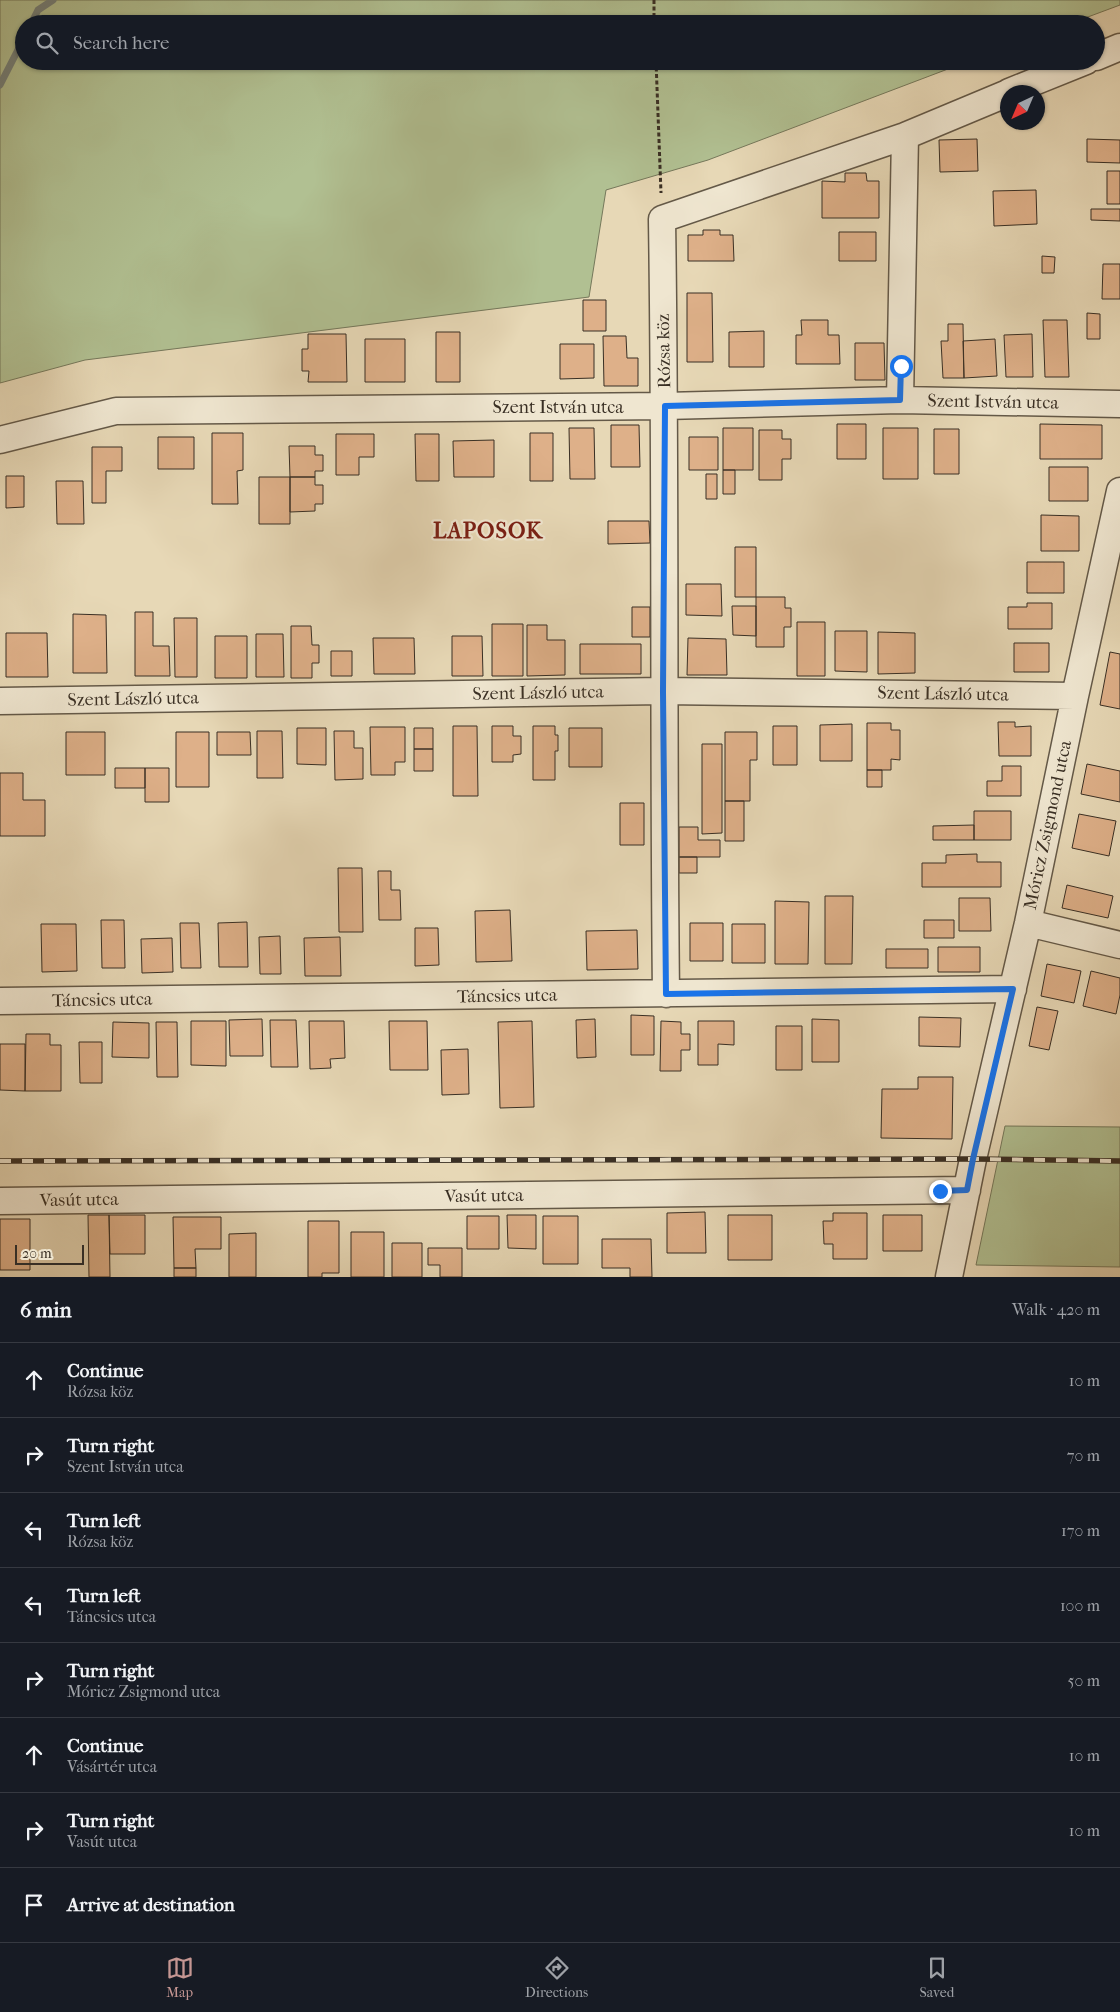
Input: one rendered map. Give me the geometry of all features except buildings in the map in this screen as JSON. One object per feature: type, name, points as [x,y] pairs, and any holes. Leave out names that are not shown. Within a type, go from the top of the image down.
[{"type":"street","points":[[1105,54],[1120,48]]},
{"type":"street","points":[[1028,85],[1064,70]]},
{"type":"street","points":[[662,219],[905,136],[1000,96]]},
{"type":"street","points":[[900,400],[905,136]]},
{"type":"street","name":"Rózsa köz","points":[[662,219],[665,406],[663,692],[666,994]]},
{"type":"street","name":"Szent István utca","points":[[0,440],[116,410],[665,406],[900,400],[1120,404]]},
{"type":"street","name":"Móricz Zsigmond utca","points":[[949,1277],[973,1159],[1028,923],[1120,491]]},
{"type":"street","name":"Szent László utca","points":[[0,701],[663,692],[1075,696]]},
{"type":"street","points":[[1028,923],[1120,945]]},
{"type":"street","name":"Táncsics utca","points":[[0,1001],[1013,989]]},
{"type":"street","name":"Vasút utca","points":[[0,1201],[967,1190]]},
{"type":"path","points":[[654,0],[654,15]]},
{"type":"path","points":[[656,70],[662,219]]},
{"type":"green space","points":[[0,0],[1120,0],[1120,5],[1093,15],[15,15],[15,70],[945,70],[708,160],[606,190],[589,297],[85,360],[0,383]]},
{"type":"green space","points":[[1005,1126],[1120,1127],[1120,1267],[976,1265]]},
{"type":"waterway","points":[[36,15],[38,10],[53,0]]},
{"type":"waterway","points":[[0,85],[15,56]]},
{"type":"railway","points":[[0,1161],[973,1159],[1120,1161]]},
{"type":"district","name":"LAPOSOK","points":[[488,531]]},
{"type":"route","points":[[901,366],[900,400],[665,406],[663,692],[666,994],[1013,989],[967,1190],[940,1191]]}]
